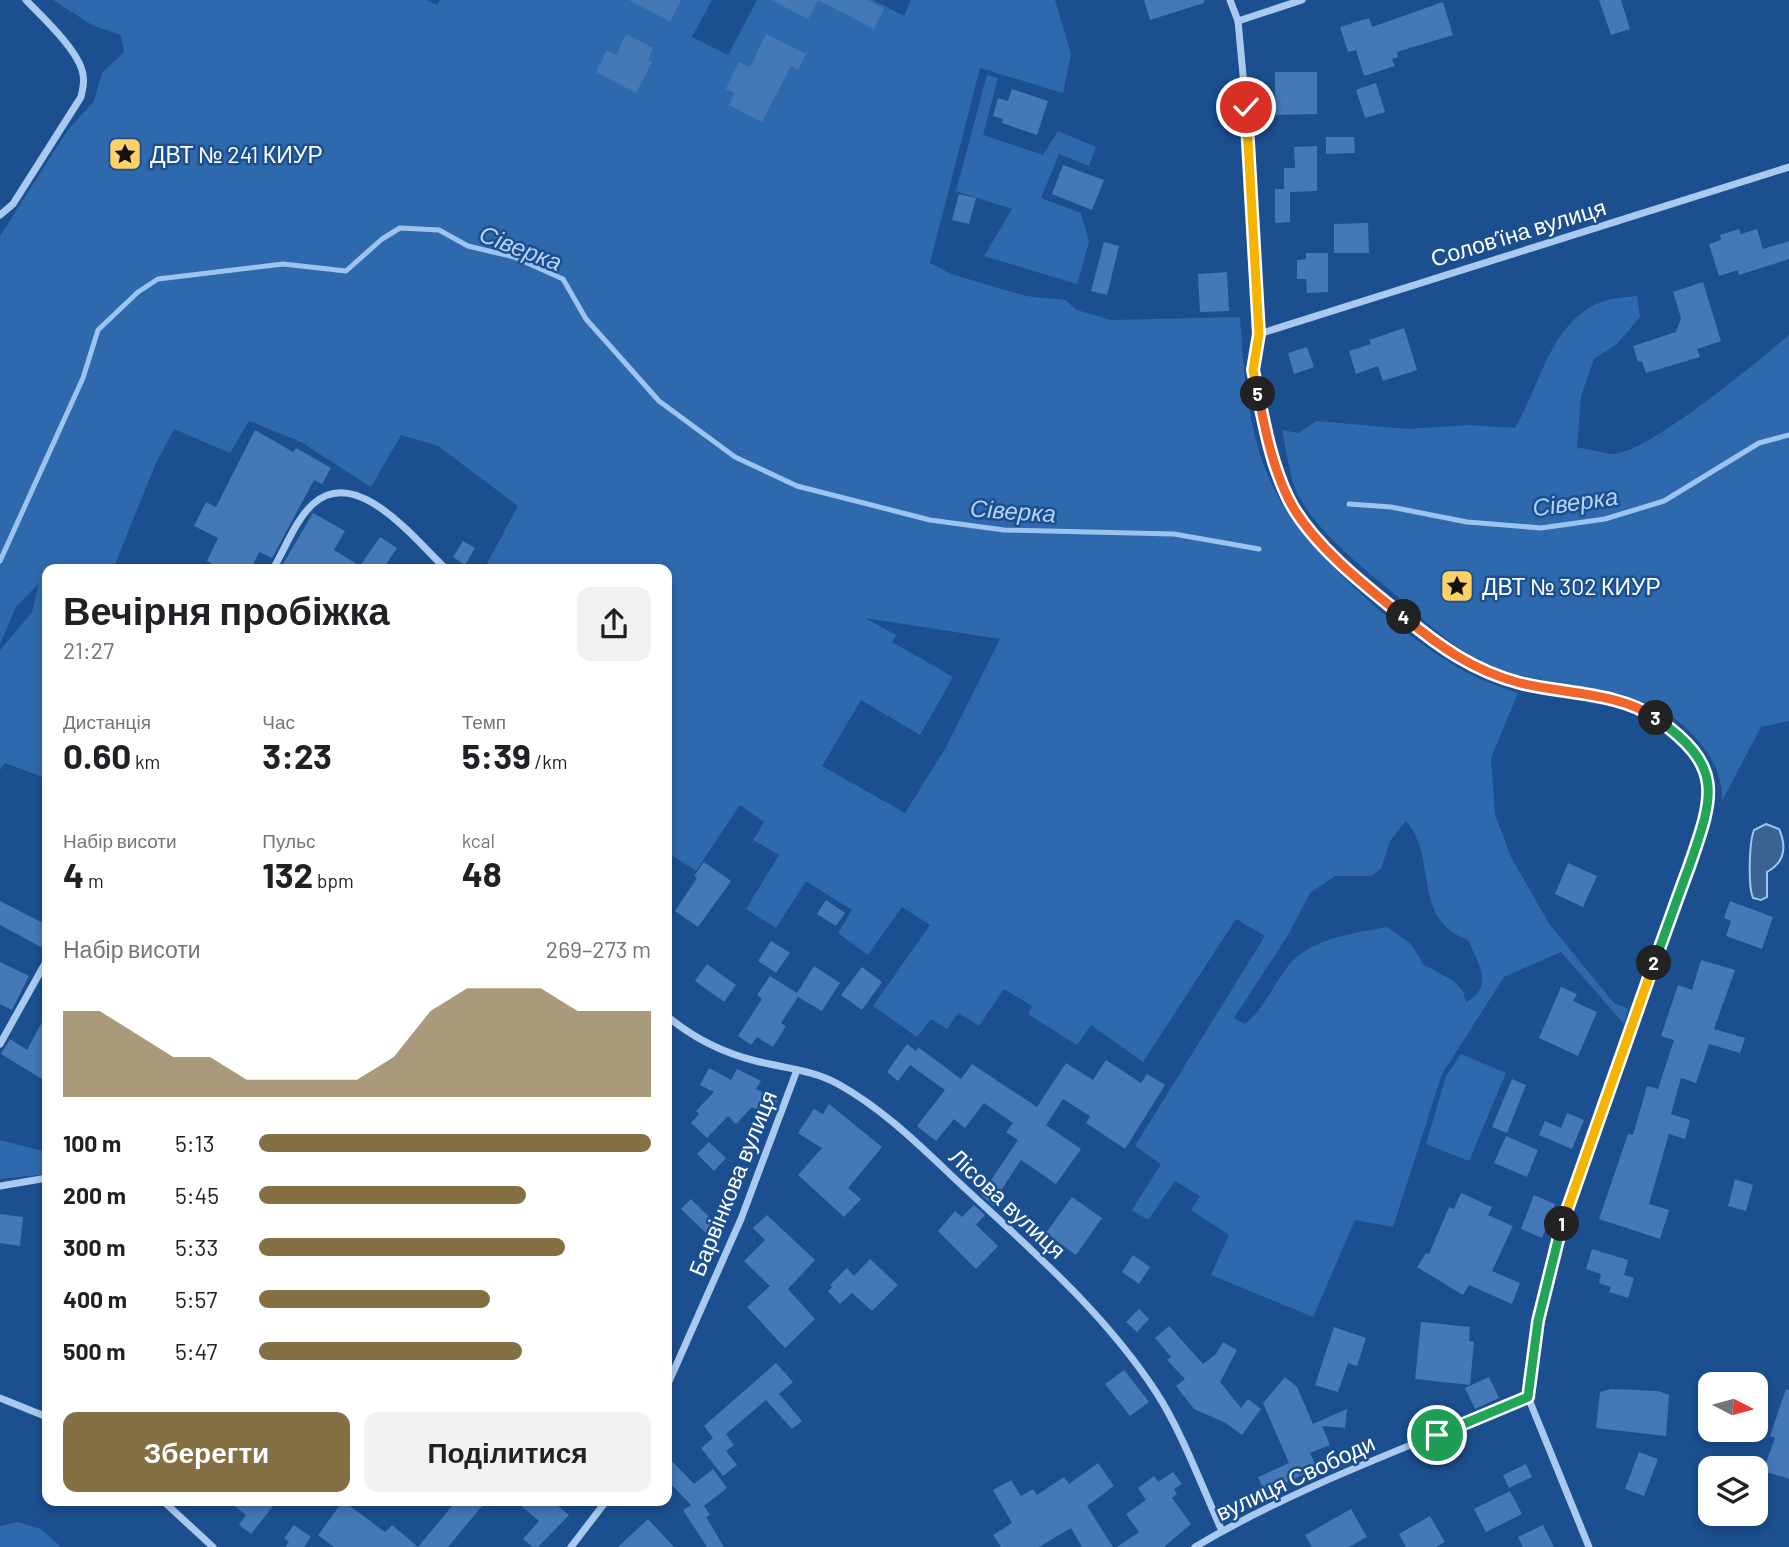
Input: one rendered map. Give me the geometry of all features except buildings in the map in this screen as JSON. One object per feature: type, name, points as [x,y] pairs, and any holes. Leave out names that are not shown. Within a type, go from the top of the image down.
[{"type":"street","points":[[0,215],[13,204],[81,97],[84,84],[82,69],[74,56],[26,0]]},
{"type":"street","points":[[1230,0],[1238,21],[1246,107],[1259,334],[1253,370],[1266,437],[1289,499],[1331,556],[1447,652],[1482,670],[1521,683],[1591,696],[1646,712],[1686,739],[1701,761],[1709,787],[1705,824],[1561,1227],[1538,1321],[1528,1397],[1589,1547]]},
{"type":"street","points":[[1238,21],[1302,0]]},
{"type":"street","name":"Соловʼїна вулиця","points":[[1259,334],[1789,167]]},
{"type":"street","points":[[276,564],[314,503],[330,494],[349,491],[368,497],[441,564]]},
{"type":"street","points":[[0,1044],[42,969]]},
{"type":"street","name":"Лісова вулиця","points":[[672,1019],[705,1042],[753,1060],[797,1070],[836,1083],[870,1104],[1080,1297],[1116,1337],[1158,1394],[1222,1531]]},
{"type":"street","name":"Барвінкова вулиця","points":[[672,1375],[741,1219],[797,1070]]},
{"type":"street","points":[[0,1186],[42,1179]]},
{"type":"street","name":"вулиця Свободи","points":[[1195,1547],[1222,1531],[1346,1473],[1528,1397]]},
{"type":"street","points":[[0,1398],[42,1415]]},
{"type":"street","points":[[169,1506],[213,1547]]},
{"type":"street","points":[[571,1547],[602,1506]]},
{"type":"shaded area","points":[[53,0],[426,0],[437,5],[440,0],[712,0],[692,37],[728,55],[757,0],[873,0],[904,16],[911,0],[1055,0],[1071,54],[1063,93],[980,68],[930,263],[951,274],[1026,296],[1065,300],[1077,310],[1111,320],[1240,317],[1246,389],[1255,436],[1270,481],[1297,525],[1342,576],[1426,647],[1483,680],[1518,693],[1491,758],[1495,814],[1511,857],[1550,925],[1614,1003],[1628,1009],[1624,1024],[1561,952],[1504,977],[1442,1074],[1393,1227],[1355,1220],[1313,1317],[1211,1275],[1229,1235],[1191,1210],[1200,1196],[1175,1181],[1148,1220],[1132,1210],[1161,1164],[1135,1146],[1265,936],[1236,919],[1143,1062],[1091,1025],[1077,1045],[1028,1014],[1032,1006],[1004,989],[979,1026],[958,1013],[947,1029],[931,1019],[917,1037],[873,1006],[930,925],[902,907],[868,955],[838,933],[852,910],[806,881],[776,928],[746,909],[779,855],[753,840],[764,822],[740,805],[696,871],[672,855],[672,564],[487,564],[518,506],[438,446],[401,435],[371,487],[301,442],[249,421],[230,453],[174,429],[156,463],[115,564],[42,564],[42,777],[5,763],[0,770],[0,650],[32,612],[39,583],[16,607],[0,644],[0,236],[67,131],[94,101],[102,73],[124,52],[121,35],[92,25]],"holes":[[[865,618],[1000,639],[945,749],[905,813],[822,766],[861,700],[920,735],[953,677],[892,642],[896,635]],[[1406,821],[1416,836],[1432,903],[1438,917],[1450,930],[1468,940],[1482,974],[1480,990],[1475,996],[1466,1002],[1463,991],[1455,982],[1423,964],[1411,944],[1387,927],[1342,936],[1309,949],[1285,970],[1260,1008],[1245,1024],[1234,1018],[1288,935],[1310,893],[1335,876],[1371,876],[1381,869],[1390,841]]]},
{"type":"shaded area","points":[[987,75],[998,78],[983,135],[1043,155],[1058,131],[1096,147],[1089,166],[1059,154],[1041,198],[1081,213],[1089,242],[1077,284],[984,256],[1012,209],[956,191]]},
{"type":"shaded area","points":[[1637,296],[1640,317],[1617,344],[1594,359],[1581,396],[1577,448],[1614,454],[1653,438],[1704,403],[1789,335],[1789,721],[1761,727],[1722,801],[1714,763],[1700,743],[1678,721],[1654,706],[1599,690],[1512,673],[1473,657],[1433,627],[1347,554],[1309,513],[1293,482],[1282,430],[1298,433],[1317,421],[1408,429],[1469,425],[1515,428],[1549,355],[1571,322],[1604,301]]},
{"type":"shaded area","points":[[1766,824],[1779,829],[1783,854],[1778,864],[1767,872],[1767,897],[1761,900],[1753,898],[1751,892],[1750,854],[1754,830]]},
{"type":"shaded area","points":[[1461,1054],[1506,1073],[1469,1161],[1426,1144],[1446,1076]]},
{"type":"shaded area","points":[[0,1140],[42,1151],[42,1175],[0,1179]]},
{"type":"shaded area","points":[[18,1522],[41,1529],[61,1547],[0,1547],[0,1526]]},
{"type":"waterway","name":"Сіверка","points":[[0,561],[83,378],[98,330],[138,292],[158,279],[283,264],[346,271],[382,239],[400,228],[439,230],[468,246],[514,257],[563,279],[586,319],[659,401],[735,457],[797,486],[930,520],[1004,530],[1174,534],[1259,549]]},
{"type":"waterway","name":"Сіверка","points":[[1349,504],[1391,507],[1467,522],[1541,528],[1605,519],[1664,501],[1759,443],[1789,435]]},
{"type":"place","name":"ДВТ № 241 КИУР","points":[[125,154]]},
{"type":"place","name":"ДВТ № 302 КИУР","points":[[1457,586]]},
{"type":"route","points":[[1246,107],[1259,334],[1253,370],[1266,437],[1289,499],[1331,556],[1447,652],[1482,670],[1521,683],[1591,696],[1646,712],[1686,739],[1701,761],[1709,787],[1705,824],[1561,1227],[1538,1321],[1528,1397],[1437,1435]]}]
